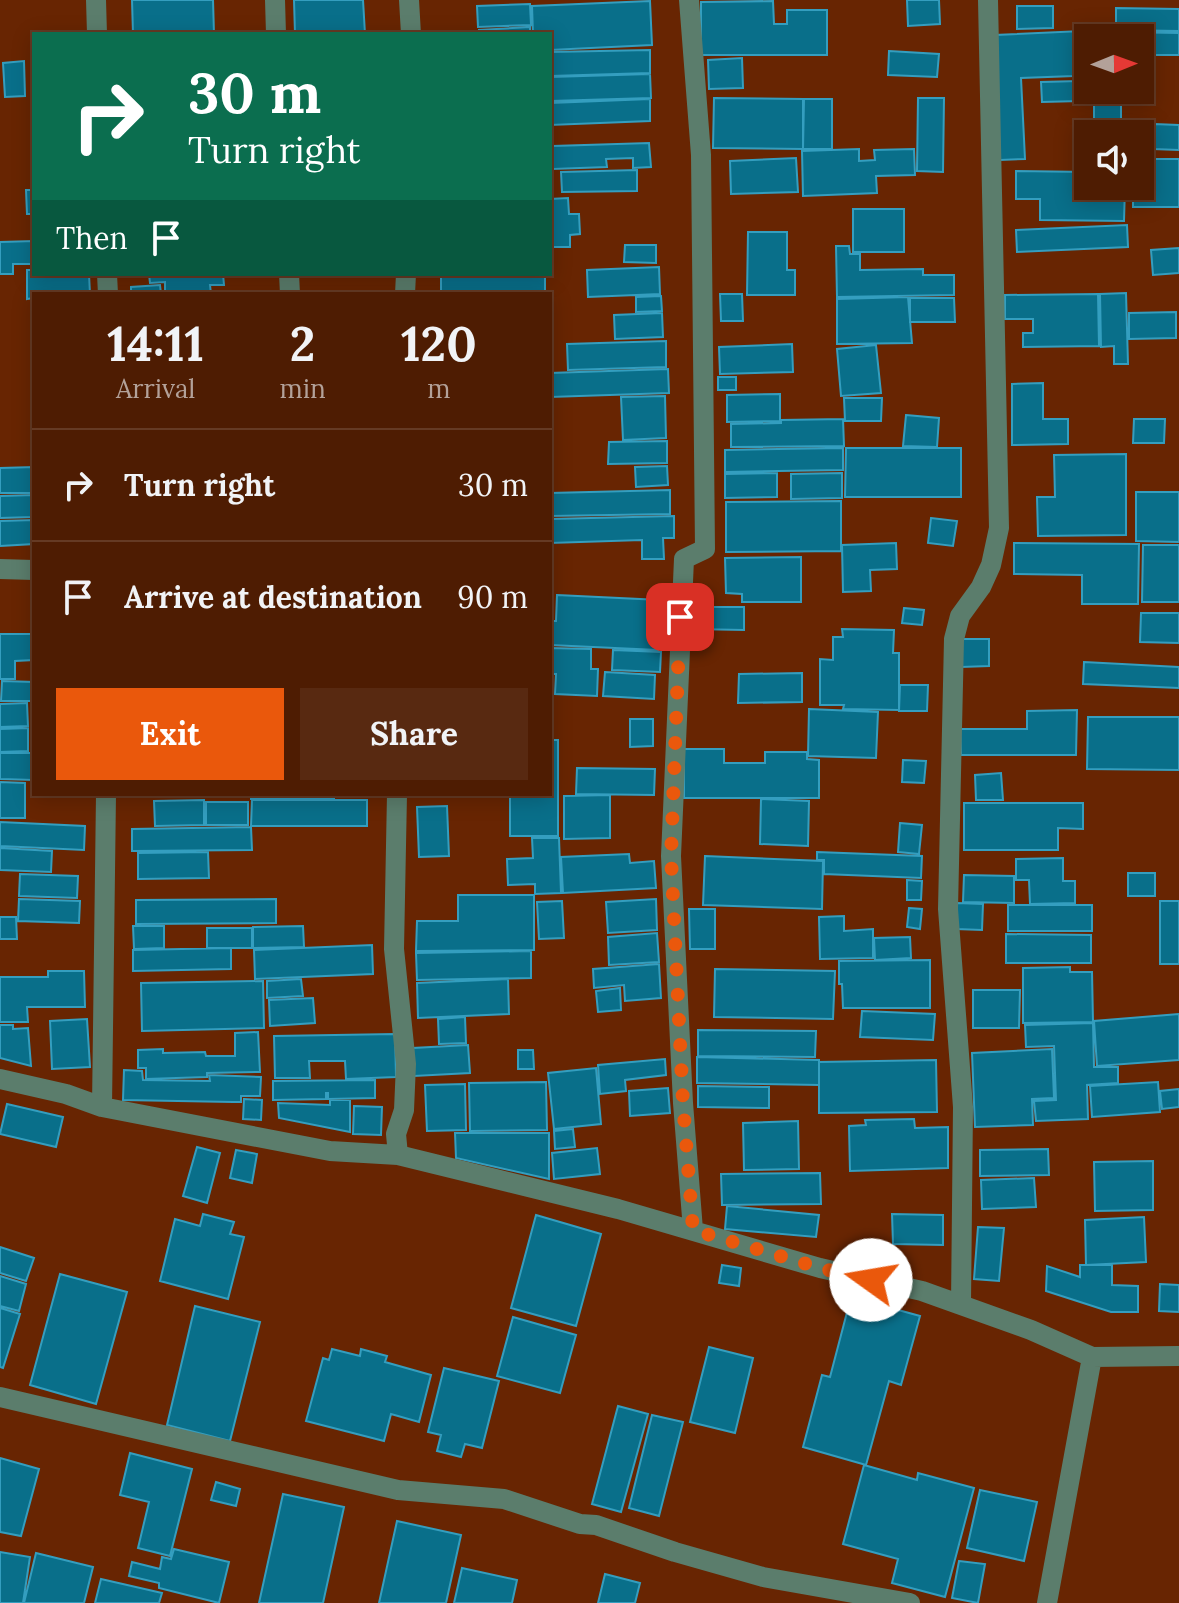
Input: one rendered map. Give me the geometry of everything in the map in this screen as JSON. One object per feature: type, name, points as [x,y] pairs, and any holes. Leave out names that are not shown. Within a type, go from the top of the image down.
[{"type":"street","points":[[96,0],[97,32]]},
{"type":"street","points":[[275,0],[276,32]]},
{"type":"street","points":[[409,0],[411,32]]},
{"type":"street","points":[[689,0],[701,155],[705,549],[684,559],[671,856],[683,1103],[693,1230]]},
{"type":"street","points":[[961,1304],[963,1107],[948,909],[954,639],[960,616],[981,587],[991,565],[999,528],[988,0]]},
{"type":"street","points":[[0,569],[32,570]]},
{"type":"street","points":[[102,1107],[106,796]]},
{"type":"street","points":[[397,796],[394,949],[406,1064],[404,1110],[396,1134],[398,1155]]},
{"type":"street","points":[[0,1079],[66,1094],[102,1107],[330,1151],[398,1155],[693,1230],[820,1268],[922,1291],[1092,1357],[1179,1356]]},
{"type":"street","points":[[1047,1603],[1092,1357]]},
{"type":"street","points":[[0,1397],[398,1490],[504,1499],[763,1577],[910,1603]]},
{"type":"building","points":[[132,0],[213,0],[214,32],[133,32]]},
{"type":"building","points":[[294,0],[363,0],[365,32],[295,32]]},
{"type":"building","points":[[907,0],[939,0],[940,24],[908,26]]},
{"type":"building","points":[[650,1],[652,45],[552,50],[552,32],[533,32],[532,6]]},
{"type":"building","points":[[773,1],[774,24],[787,24],[787,10],[827,10],[827,55],[701,55],[701,2]]},
{"type":"building","points":[[530,4],[531,25],[478,27],[477,6]]},
{"type":"building","points":[[1017,6],[1053,6],[1053,28],[1017,29]]},
{"type":"building","points":[[1116,8],[1179,9],[1179,31],[1154,31],[1154,24],[1116,24]]},
{"type":"building","points":[[530,27],[530,32],[479,30]]},
{"type":"building","points":[[1074,31],[1074,76],[1021,78],[1025,159],[1000,160],[995,35]]},
{"type":"building","points":[[1154,33],[1179,33],[1179,55],[1154,55]]},
{"type":"building","points":[[650,50],[650,73],[552,76],[552,52]]},
{"type":"building","points":[[889,51],[939,54],[937,77],[888,75]]},
{"type":"building","points":[[742,58],[743,88],[709,89],[708,60]]},
{"type":"building","points":[[24,61],[25,96],[5,97],[3,63]]},
{"type":"building","points":[[650,74],[651,98],[552,101],[552,77]]},
{"type":"building","points":[[1074,81],[1074,101],[1042,102],[1041,82]]},
{"type":"building","points":[[714,98],[803,99],[803,149],[713,148]]},
{"type":"building","points":[[918,98],[944,98],[943,172],[917,171]]},
{"type":"building","points":[[650,99],[650,121],[552,125],[552,103]]},
{"type":"building","points":[[804,99],[832,99],[832,149],[803,149]]},
{"type":"building","points":[[1094,104],[1121,104],[1121,120],[1094,120]]},
{"type":"building","points":[[1154,124],[1179,125],[1179,150],[1154,149]]},
{"type":"building","points":[[649,143],[651,167],[633,168],[633,158],[606,159],[607,167],[553,169],[553,146]]},
{"type":"building","points":[[859,149],[859,161],[875,160],[874,150],[914,149],[915,175],[876,176],[877,193],[803,196],[802,151]]},
{"type":"building","points":[[796,158],[798,192],[731,194],[730,161]]},
{"type":"building","points":[[1154,159],[1179,159],[1179,207],[1133,207],[1133,200],[1154,200]]},
{"type":"building","points":[[637,170],[637,191],[562,192],[561,172]]},
{"type":"building","points":[[1016,171],[1074,172],[1074,200],[1125,200],[1124,221],[1040,220],[1040,199],[1016,199]]},
{"type":"building","points":[[26,190],[32,190],[32,214],[27,214]]},
{"type":"building","points":[[568,198],[569,214],[579,214],[580,234],[570,235],[570,247],[552,247],[552,199]]},
{"type":"building","points":[[853,209],[904,209],[904,252],[853,252]]},
{"type":"building","points":[[1127,225],[1128,247],[1017,252],[1016,230]]},
{"type":"building","points":[[748,232],[787,232],[787,270],[795,270],[795,295],[747,295]]},
{"type":"building","points":[[32,241],[32,264],[13,264],[13,274],[0,274],[0,242]]},
{"type":"building","points":[[625,245],[656,245],[656,263],[624,262]]},
{"type":"building","points":[[836,246],[849,246],[850,254],[860,254],[860,270],[923,269],[923,275],[954,275],[954,295],[837,297]]},
{"type":"building","points":[[1179,248],[1179,273],[1153,275],[1151,250]]},
{"type":"building","points":[[659,267],[660,294],[588,297],[587,270]]},
{"type":"building","points":[[27,270],[32,270],[32,276],[89,276],[90,292],[32,292],[32,298],[27,299]]},
{"type":"building","points":[[149,276],[223,276],[224,285],[210,285],[211,292],[165,292],[165,282],[150,283]]},
{"type":"building","points":[[441,276],[545,276],[545,292],[441,292]]},
{"type":"building","points":[[160,285],[161,292],[131,292],[131,287]]},
{"type":"building","points":[[1126,293],[1128,364],[1114,364],[1114,346],[1101,347],[1100,294]]},
{"type":"building","points":[[720,294],[742,294],[743,321],[721,321]]},
{"type":"building","points":[[1098,294],[1099,346],[1023,347],[1023,333],[1033,333],[1033,319],[1005,319],[1005,295]]},
{"type":"building","points":[[661,296],[662,311],[636,312],[636,297]]},
{"type":"building","points":[[908,297],[912,343],[837,344],[837,299]]},
{"type":"building","points":[[910,298],[954,298],[955,322],[910,322]]},
{"type":"building","points":[[1176,312],[1176,338],[1129,339],[1129,313]]},
{"type":"building","points":[[662,313],[663,337],[615,339],[614,315]]},
{"type":"building","points":[[666,341],[666,367],[568,370],[567,344]]},
{"type":"building","points":[[792,344],[793,372],[720,374],[719,347]]},
{"type":"building","points":[[876,345],[881,393],[841,396],[837,349]]},
{"type":"building","points":[[668,369],[669,393],[552,397],[552,373]]},
{"type":"building","points":[[718,377],[736,377],[736,390],[718,390]]},
{"type":"building","points":[[1043,383],[1043,419],[1068,419],[1068,444],[1012,445],[1012,384]]},
{"type":"building","points":[[780,394],[780,421],[727,422],[727,395]]},
{"type":"building","points":[[665,396],[666,438],[623,440],[621,397]]},
{"type":"building","points":[[844,398],[882,398],[881,421],[845,421]]},
{"type":"building","points":[[906,415],[939,418],[937,447],[903,446]]},
{"type":"building","points":[[843,419],[844,446],[731,447],[731,424]]},
{"type":"building","points":[[1134,419],[1165,419],[1164,443],[1133,443]]},
{"type":"building","points":[[667,441],[667,463],[608,464],[609,442]]},
{"type":"building","points":[[843,448],[843,470],[725,472],[725,450]]},
{"type":"building","points":[[846,448],[961,448],[961,497],[845,497]]},
{"type":"building","points":[[1126,454],[1126,535],[1038,536],[1037,497],[1055,497],[1054,455]]},
{"type":"building","points":[[667,466],[668,485],[636,487],[635,467]]},
{"type":"building","points":[[32,467],[32,493],[0,493],[0,468]]},
{"type":"building","points":[[777,473],[777,497],[725,498],[725,474]]},
{"type":"building","points":[[842,473],[842,498],[791,499],[791,474]]},
{"type":"building","points":[[670,490],[670,514],[552,516],[552,493]]},
{"type":"building","points":[[1136,492],[1179,492],[1179,542],[1136,541]]},
{"type":"building","points":[[32,495],[32,517],[0,518],[0,496]]},
{"type":"building","points":[[841,501],[841,551],[726,552],[726,502]]},
{"type":"building","points":[[674,516],[674,538],[663,538],[664,559],[642,559],[642,540],[552,543],[552,519]]},
{"type":"building","points":[[931,518],[957,521],[953,546],[928,543]]},
{"type":"building","points":[[32,520],[32,544],[0,546],[0,521]]},
{"type":"building","points":[[896,543],[897,569],[870,570],[871,591],[843,592],[842,545]]},
{"type":"building","points":[[1014,543],[1139,544],[1138,604],[1082,604],[1082,575],[1014,574]]},
{"type":"building","points":[[1143,545],[1179,545],[1179,602],[1142,602]]},
{"type":"building","points":[[801,557],[801,602],[742,602],[742,594],[726,593],[725,558]]},
{"type":"building","points":[[557,595],[660,600],[658,650],[552,645],[552,621],[556,621]]},
{"type":"building","points":[[692,607],[744,607],[744,630],[692,629]]},
{"type":"building","points":[[904,608],[924,610],[922,625],[902,623]]},
{"type":"building","points":[[1141,613],[1179,613],[1179,643],[1140,642]]},
{"type":"building","points":[[842,629],[894,630],[893,653],[899,653],[899,710],[843,709],[844,705],[820,705],[820,659],[833,660],[833,637],[843,637]]},
{"type":"building","points":[[0,634],[32,634],[32,660],[15,661],[15,679],[0,679]]},
{"type":"building","points":[[960,639],[989,639],[989,666],[961,667]]},
{"type":"building","points":[[552,648],[591,649],[591,669],[598,669],[597,696],[555,694],[556,674],[552,674]]},
{"type":"building","points":[[613,650],[661,652],[660,672],[612,670]]},
{"type":"building","points":[[1084,662],[1179,667],[1179,688],[1083,684]]},
{"type":"building","points":[[605,672],[655,675],[654,699],[603,696]]},
{"type":"building","points":[[802,673],[802,702],[738,703],[739,674]]},
{"type":"building","points":[[2,681],[32,682],[32,701],[1,701]]},
{"type":"building","points":[[900,685],[928,685],[927,711],[899,711]]},
{"type":"building","points":[[27,703],[28,726],[0,727],[0,704]]},
{"type":"building","points":[[809,709],[878,712],[876,758],[808,756]]},
{"type":"building","points":[[1077,710],[1076,755],[961,755],[960,729],[1027,729],[1027,711]]},
{"type":"building","points":[[1088,717],[1179,717],[1179,770],[1087,769]]},
{"type":"building","points":[[630,719],[653,719],[653,746],[630,747]]},
{"type":"building","points":[[28,728],[28,751],[0,752],[0,729]]},
{"type":"building","points":[[552,740],[558,740],[558,836],[510,836],[510,796],[552,796]]},
{"type":"building","points":[[684,749],[724,749],[724,763],[765,763],[765,752],[807,752],[807,759],[819,760],[819,798],[684,798]]},
{"type":"building","points":[[0,753],[32,753],[32,780],[0,779]]},
{"type":"building","points":[[903,760],[926,761],[924,783],[902,782]]},
{"type":"building","points":[[577,768],[655,769],[654,795],[576,794]]},
{"type":"building","points":[[1001,773],[1003,800],[976,800],[975,775]]},
{"type":"building","points":[[0,782],[25,783],[25,818],[0,818]]},
{"type":"building","points":[[610,795],[610,838],[564,839],[564,796]]},
{"type":"building","points":[[251,796],[334,796],[334,798],[251,799]]},
{"type":"building","points":[[761,799],[809,801],[808,846],[760,844]]},
{"type":"building","points":[[204,800],[204,825],[155,826],[154,801]]},
{"type":"building","points":[[252,800],[367,800],[367,826],[251,826]]},
{"type":"building","points":[[206,802],[248,802],[248,825],[206,825]]},
{"type":"building","points":[[964,803],[1083,803],[1083,829],[1058,828],[1058,850],[964,850]]},
{"type":"building","points":[[447,806],[449,856],[419,857],[417,807]]},
{"type":"building","points":[[0,822],[85,826],[84,850],[0,846]]},
{"type":"building","points":[[900,823],[922,825],[919,854],[898,852]]},
{"type":"building","points":[[251,827],[252,850],[132,851],[132,829]]},
{"type":"building","points":[[532,838],[559,838],[561,893],[535,894],[535,884],[508,885],[507,859],[533,858]]},
{"type":"building","points":[[0,848],[52,851],[51,872],[0,870]]},
{"type":"building","points":[[208,852],[209,878],[138,879],[138,853]]},
{"type":"building","points":[[817,852],[922,856],[921,878],[824,874],[824,860],[817,860]]},
{"type":"building","points":[[629,854],[630,863],[654,861],[656,888],[563,893],[561,857]]},
{"type":"building","points":[[705,856],[823,861],[822,909],[703,905]]},
{"type":"building","points":[[1063,858],[1063,881],[1075,881],[1075,903],[1030,904],[1029,880],[1016,880],[1016,859]]},
{"type":"building","points":[[1128,873],[1155,873],[1155,896],[1128,896]]},
{"type":"building","points":[[20,874],[78,876],[77,898],[19,896]]},
{"type":"building","points":[[964,875],[1014,876],[1014,903],[963,902]]},
{"type":"building","points":[[907,880],[922,881],[921,900],[907,900]]},
{"type":"building","points":[[458,895],[534,895],[534,950],[416,951],[417,921],[458,921]]},
{"type":"building","points":[[19,899],[80,901],[79,923],[18,921]]},
{"type":"building","points":[[276,899],[276,923],[136,924],[136,900]]},
{"type":"building","points":[[656,899],[657,930],[608,933],[606,902]]},
{"type":"building","points":[[562,901],[564,938],[539,939],[537,902]]},
{"type":"building","points":[[1160,901],[1179,901],[1179,964],[1160,964]]},
{"type":"building","points":[[957,903],[983,904],[982,930],[956,929]]},
{"type":"building","points":[[1008,905],[1092,905],[1092,931],[1008,931]]},
{"type":"building","points":[[909,908],[922,909],[920,929],[907,927]]},
{"type":"building","points":[[689,909],[715,909],[715,949],[690,949]]},
{"type":"building","points":[[844,916],[844,931],[873,929],[873,958],[820,959],[819,917]]},
{"type":"building","points":[[0,917],[16,917],[17,939],[0,939]]},
{"type":"building","points":[[133,926],[164,926],[164,948],[134,949]]},
{"type":"building","points":[[303,926],[304,947],[253,948],[253,927]]},
{"type":"building","points":[[207,928],[252,928],[252,948],[207,948]]},
{"type":"building","points":[[657,933],[659,962],[609,965],[608,937]]},
{"type":"building","points":[[1006,934],[1091,935],[1091,963],[1006,963]]},
{"type":"building","points":[[910,937],[911,958],[875,960],[874,938]]},
{"type":"building","points":[[372,945],[373,974],[255,979],[254,950]]},
{"type":"building","points":[[231,948],[231,969],[133,971],[133,950]]},
{"type":"building","points":[[531,951],[531,978],[417,980],[416,953]]},
{"type":"building","points":[[930,960],[930,1008],[843,1008],[839,961]]},
{"type":"building","points":[[659,964],[661,998],[625,1001],[624,985],[594,988],[593,969]]},
{"type":"building","points":[[1070,967],[1070,972],[1092,972],[1093,1022],[1023,1023],[1023,968]]},
{"type":"building","points":[[715,969],[835,971],[833,1019],[714,1017]]},
{"type":"building","points":[[48,971],[84,971],[85,1007],[27,1007],[28,1022],[0,1022],[0,977],[48,977]]},
{"type":"building","points":[[301,979],[303,996],[267,998],[267,981]]},
{"type":"building","points":[[508,979],[509,1014],[418,1018],[417,983]]},
{"type":"building","points":[[263,981],[264,1028],[142,1031],[141,983]]},
{"type":"building","points":[[620,988],[621,1010],[598,1012],[596,991]]},
{"type":"building","points":[[973,990],[1020,990],[1019,1028],[973,1028]]},
{"type":"building","points":[[313,998],[315,1023],[270,1026],[269,1000]]},
{"type":"building","points":[[862,1011],[935,1014],[933,1040],[860,1037]]},
{"type":"building","points":[[1179,1014],[1179,1060],[1097,1066],[1094,1021]]},
{"type":"building","points":[[465,1017],[466,1043],[439,1044],[438,1019]]},
{"type":"building","points":[[87,1019],[90,1067],[52,1069],[50,1021]]},
{"type":"building","points":[[1093,1023],[1094,1067],[1118,1067],[1118,1083],[1087,1085],[1088,1119],[1036,1121],[1034,1101],[1056,1100],[1054,1046],[1026,1047],[1025,1025]]},
{"type":"building","points":[[0,1025],[13,1025],[13,1029],[28,1028],[31,1066],[0,1058]]},
{"type":"building","points":[[698,1030],[816,1031],[815,1057],[698,1056]]},
{"type":"building","points":[[258,1032],[260,1072],[146,1079],[146,1068],[138,1068],[138,1050],[163,1049],[163,1053],[205,1052],[206,1056],[235,1056],[235,1033]]},
{"type":"building","points":[[395,1034],[396,1077],[346,1079],[345,1061],[309,1061],[310,1078],[275,1078],[274,1036]]},
{"type":"building","points":[[468,1045],[470,1073],[414,1076],[413,1048]]},
{"type":"building","points":[[1052,1049],[1054,1098],[1032,1099],[1033,1125],[975,1127],[972,1053]]},
{"type":"building","points":[[518,1050],[533,1050],[534,1069],[518,1069]]},
{"type":"building","points":[[697,1057],[819,1060],[819,1085],[697,1083]]},
{"type":"building","points":[[665,1059],[666,1075],[625,1080],[626,1091],[600,1094],[598,1065]]},
{"type":"building","points":[[936,1060],[937,1112],[819,1113],[819,1062]]},
{"type":"building","points":[[596,1068],[601,1124],[554,1129],[548,1073]]},
{"type":"building","points":[[124,1070],[142,1071],[143,1080],[210,1081],[209,1075],[261,1077],[260,1096],[241,1096],[241,1102],[123,1100]]},
{"type":"building","points":[[375,1080],[375,1098],[328,1099],[326,1093],[326,1099],[273,1100],[273,1081]]},
{"type":"building","points":[[546,1082],[547,1130],[470,1131],[469,1083]]},
{"type":"building","points":[[1158,1082],[1160,1112],[1092,1117],[1090,1086]]},
{"type":"building","points":[[465,1084],[466,1130],[427,1131],[425,1085]]},
{"type":"building","points":[[698,1086],[769,1087],[769,1108],[698,1107]]},
{"type":"building","points":[[668,1088],[670,1113],[630,1116],[629,1091]]},
{"type":"building","points":[[1179,1089],[1179,1107],[1162,1109],[1160,1091]]},
{"type":"building","points":[[244,1099],[262,1100],[261,1120],[243,1119]]},
{"type":"building","points":[[330,1100],[350,1100],[350,1132],[279,1118],[278,1103],[330,1105]]},
{"type":"building","points":[[7,1104],[63,1117],[56,1147],[0,1134]]},
{"type":"building","points":[[354,1106],[382,1107],[381,1135],[353,1134]]},
{"type":"building","points":[[914,1119],[915,1128],[948,1127],[948,1168],[850,1171],[849,1126],[866,1125],[865,1120]]},
{"type":"building","points":[[798,1121],[799,1169],[744,1170],[743,1123]]},
{"type":"building","points":[[573,1129],[575,1147],[555,1149],[554,1131]]},
{"type":"building","points":[[455,1133],[549,1133],[549,1179],[456,1158]]},
{"type":"building","points":[[197,1147],[220,1153],[207,1203],[183,1196]]},
{"type":"building","points":[[597,1148],[600,1174],[554,1179],[552,1153]]},
{"type":"building","points":[[1048,1149],[1049,1175],[980,1176],[980,1150]]},
{"type":"building","points":[[236,1150],[257,1154],[252,1183],[230,1178]]},
{"type":"building","points":[[1153,1161],[1153,1210],[1095,1211],[1094,1162]]},
{"type":"building","points":[[820,1173],[821,1204],[722,1205],[721,1174]]},
{"type":"building","points":[[1034,1178],[1036,1207],[982,1209],[981,1180]]},
{"type":"building","points":[[727,1206],[819,1215],[816,1237],[725,1229]]},
{"type":"building","points":[[203,1214],[234,1222],[230,1234],[244,1237],[228,1299],[160,1281],[175,1219],[200,1226]]},
{"type":"building","points":[[892,1214],[943,1215],[943,1245],[893,1244]]},
{"type":"building","points":[[536,1215],[601,1234],[576,1326],[511,1308]]},
{"type":"building","points":[[1144,1217],[1146,1262],[1086,1265],[1085,1220]]},
{"type":"building","points":[[978,1227],[1004,1228],[999,1281],[974,1279]]},
{"type":"building","points":[[0,1247],[34,1258],[26,1281],[0,1273]]},
{"type":"building","points":[[722,1265],[741,1268],[739,1286],[719,1283]]},
{"type":"building","points":[[1080,1265],[1112,1265],[1112,1285],[1138,1286],[1138,1312],[1111,1312],[1046,1291],[1047,1266],[1080,1277]]},
{"type":"building","points":[[60,1274],[127,1292],[96,1404],[30,1385]]},
{"type":"building","points":[[0,1276],[26,1284],[19,1311],[0,1306]]},
{"type":"building","points":[[1160,1284],[1179,1285],[1179,1312],[1159,1311]]},
{"type":"building","points":[[851,1297],[920,1316],[901,1385],[889,1381],[866,1465],[803,1447],[822,1375],[830,1377]]},
{"type":"building","points":[[195,1306],[260,1322],[230,1441],[167,1425]]},
{"type":"building","points":[[0,1308],[20,1314],[3,1368],[0,1367]]},
{"type":"building","points":[[513,1317],[576,1335],[560,1393],[497,1376]]},
{"type":"building","points":[[709,1347],[753,1358],[735,1433],[690,1422]]},
{"type":"building","points":[[332,1349],[360,1356],[361,1349],[387,1356],[385,1362],[431,1375],[419,1422],[391,1414],[384,1441],[306,1421],[323,1358],[329,1360]]},
{"type":"building","points":[[444,1368],[499,1381],[482,1448],[465,1444],[461,1457],[437,1451],[441,1435],[428,1432]]},
{"type":"building","points":[[618,1406],[648,1414],[621,1512],[592,1504]]},
{"type":"building","points":[[652,1415],[683,1422],[659,1516],[629,1508]]},
{"type":"building","points":[[130,1453],[192,1469],[170,1556],[138,1548],[149,1502],[120,1495]]},
{"type":"building","points":[[0,1458],[39,1469],[21,1536],[0,1532]]},
{"type":"building","points":[[864,1465],[917,1480],[918,1473],[974,1488],[945,1597],[892,1583],[898,1559],[843,1544]]},
{"type":"building","points":[[216,1482],[240,1489],[236,1506],[211,1500]]},
{"type":"building","points":[[980,1490],[1037,1502],[1024,1561],[967,1548]]},
{"type":"building","points":[[283,1494],[344,1507],[323,1603],[259,1603]]},
{"type":"building","points":[[397,1521],[461,1535],[446,1603],[379,1603]]},
{"type":"building","points":[[174,1549],[229,1562],[219,1603],[159,1588],[159,1583],[129,1576],[132,1562],[160,1569],[162,1557],[171,1559]]},
{"type":"building","points":[[0,1552],[30,1557],[23,1603],[0,1603]]},
{"type":"building","points":[[36,1553],[93,1567],[84,1603],[24,1603]]},
{"type":"building","points":[[959,1561],[985,1564],[978,1603],[952,1598]]},
{"type":"building","points":[[462,1568],[517,1580],[512,1603],[454,1603]]},
{"type":"building","points":[[605,1574],[640,1583],[635,1603],[598,1603]]},
{"type":"building","points":[[101,1579],[162,1593],[159,1603],[95,1603]]},
{"type":"route","points":[[680,617],[671,856],[683,1103],[693,1230],[871,1280]]}]
